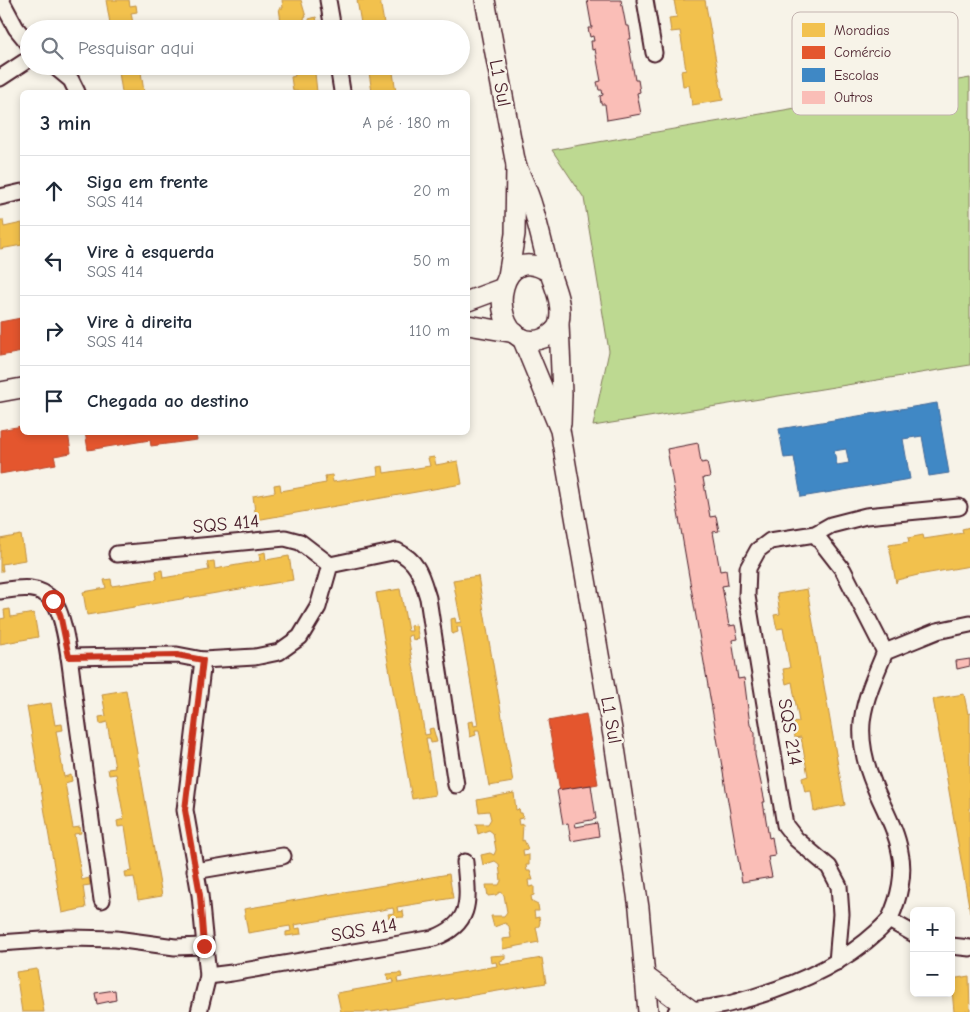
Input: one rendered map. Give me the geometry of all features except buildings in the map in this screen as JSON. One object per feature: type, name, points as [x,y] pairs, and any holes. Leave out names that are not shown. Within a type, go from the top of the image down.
[{"type":"street","points":[[1,0],[20,33]]},
{"type":"street","points":[[328,0],[331,20]]},
{"type":"street","name":"L1 Sul","points":[[485,0],[516,165],[515,234],[506,282]]},
{"type":"street","points":[[645,0],[654,53]]},
{"type":"street","points":[[0,78],[20,65]]},
{"type":"street","points":[[65,75],[71,80],[76,90]]},
{"type":"street","points":[[339,75],[342,90]]},
{"type":"street","name":"L1 Sul","points":[[516,165],[533,206],[550,273]]},
{"type":"street","points":[[0,196],[20,192]]},
{"type":"street","points":[[470,300],[506,282],[519,266],[529,264],[539,266],[550,273],[556,287],[560,305],[559,324],[552,333],[542,339],[533,340],[470,325]]},
{"type":"street","points":[[506,282],[504,316],[519,336]]},
{"type":"street","name":"L1 Sul","points":[[559,324],[562,394],[560,430],[614,741],[639,908],[648,1012]]},
{"type":"street","name":"L1 Sul","points":[[519,336],[560,430]]},
{"type":"street","points":[[0,392],[20,388]]},
{"type":"street","name":"SQS 214","points":[[836,962],[840,914],[839,886],[829,867],[796,839],[785,825],[747,596],[748,568],[758,550],[770,541],[815,534],[832,525],[859,517],[959,507]]},
{"type":"street","points":[[815,534],[843,570],[885,652]]},
{"type":"street","name":"SQS 414","points":[[117,554],[285,538],[300,542],[330,565]]},
{"type":"street","points":[[69,657],[177,655],[203,660],[234,660],[279,652],[300,637],[318,607],[330,565],[397,551],[411,558],[420,572],[428,598],[456,785]]},
{"type":"street","points":[[0,591],[19,588],[34,589],[53,601],[60,614],[69,657],[102,900]]},
{"type":"street","points":[[645,976],[684,1011],[735,1003],[787,985],[836,962],[864,943],[889,920],[901,888],[901,853],[862,751],[861,714],[885,652],[937,630],[970,624]]},
{"type":"street","points":[[199,1012],[208,976],[195,871],[185,810],[203,660]]},
{"type":"street","points":[[195,871],[283,856]]},
{"type":"street","name":"SQS 414","points":[[208,976],[232,974],[434,938],[450,931],[462,919],[468,902],[465,862]]},
{"type":"street","points":[[889,920],[910,932]]},
{"type":"street","points":[[0,943],[70,938],[116,939],[175,947],[204,946]]},
{"type":"street","points":[[955,946],[970,948]]},
{"type":"green space","points":[[970,78],[970,365],[593,426],[609,351],[584,198],[552,150],[792,109],[792,115],[958,115],[958,80]]},
{"type":"route","points":[[53,601],[60,614],[69,657],[177,655],[203,660],[185,810],[200,895],[204,946]]}]
